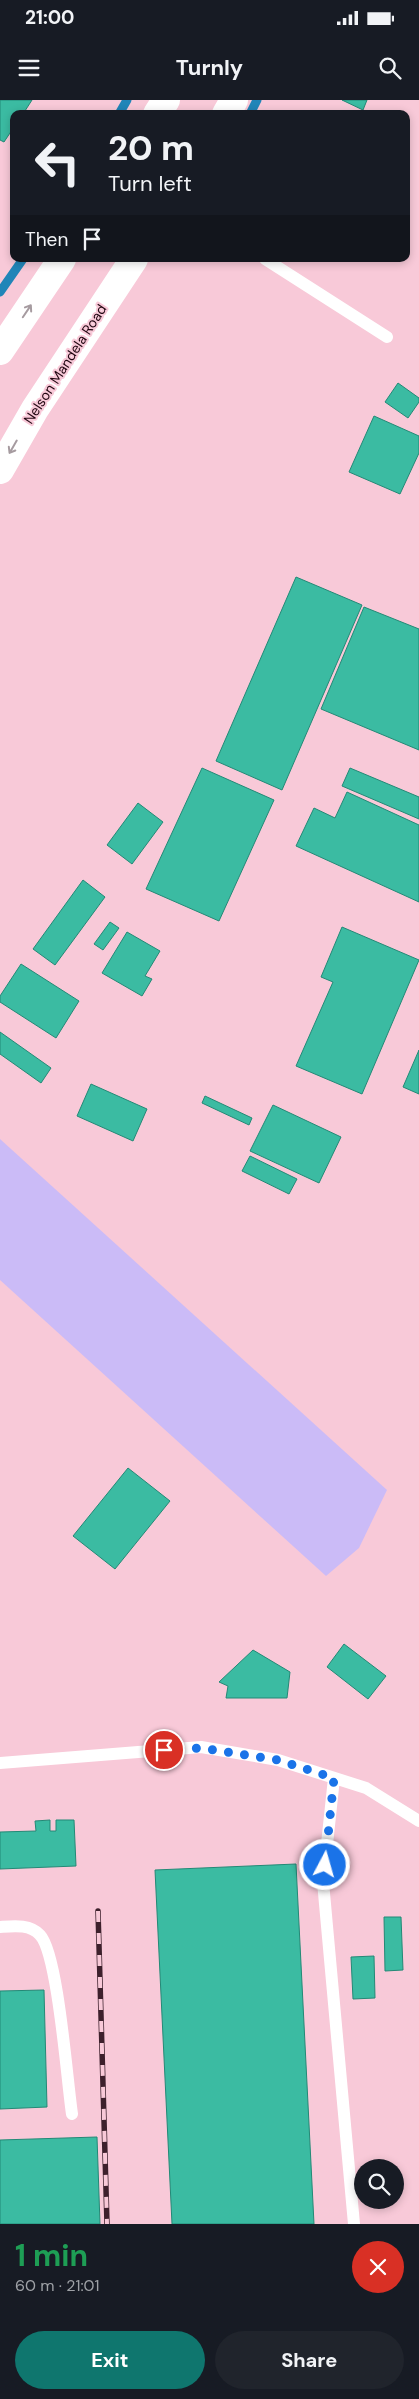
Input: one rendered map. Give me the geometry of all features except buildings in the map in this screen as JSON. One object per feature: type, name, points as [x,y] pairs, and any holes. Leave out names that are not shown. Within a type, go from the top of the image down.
[{"type":"main road","points":[[0,352],[60,262]]},
{"type":"main road","name":"Nelson Mandela Road","points":[[0,470],[35,409],[132,262]]},
{"type":"lane","points":[[270,262],[387,337]]},
{"type":"lane","points":[[0,1763],[201,1748],[278,1760],[366,1788],[419,1821]]},
{"type":"lane","points":[[334,1778],[323,1882],[354,2224]]},
{"type":"lane","points":[[0,1926],[25,1926],[40,1936],[53,1965],[72,2114]]},
{"type":"shaded area","points":[[0,1139],[387,1490],[359,1548],[326,1576],[0,1280]]},
{"type":"waterway","points":[[121,110],[127,100]]},
{"type":"waterway","points":[[252,110],[257,100]]},
{"type":"waterway","points":[[0,292],[21,262]]},
{"type":"railway","points":[[98,1911],[107,2224]]},
{"type":"route","points":[[164,1750],[201,1748],[278,1760],[334,1778],[325,1865]]}]
